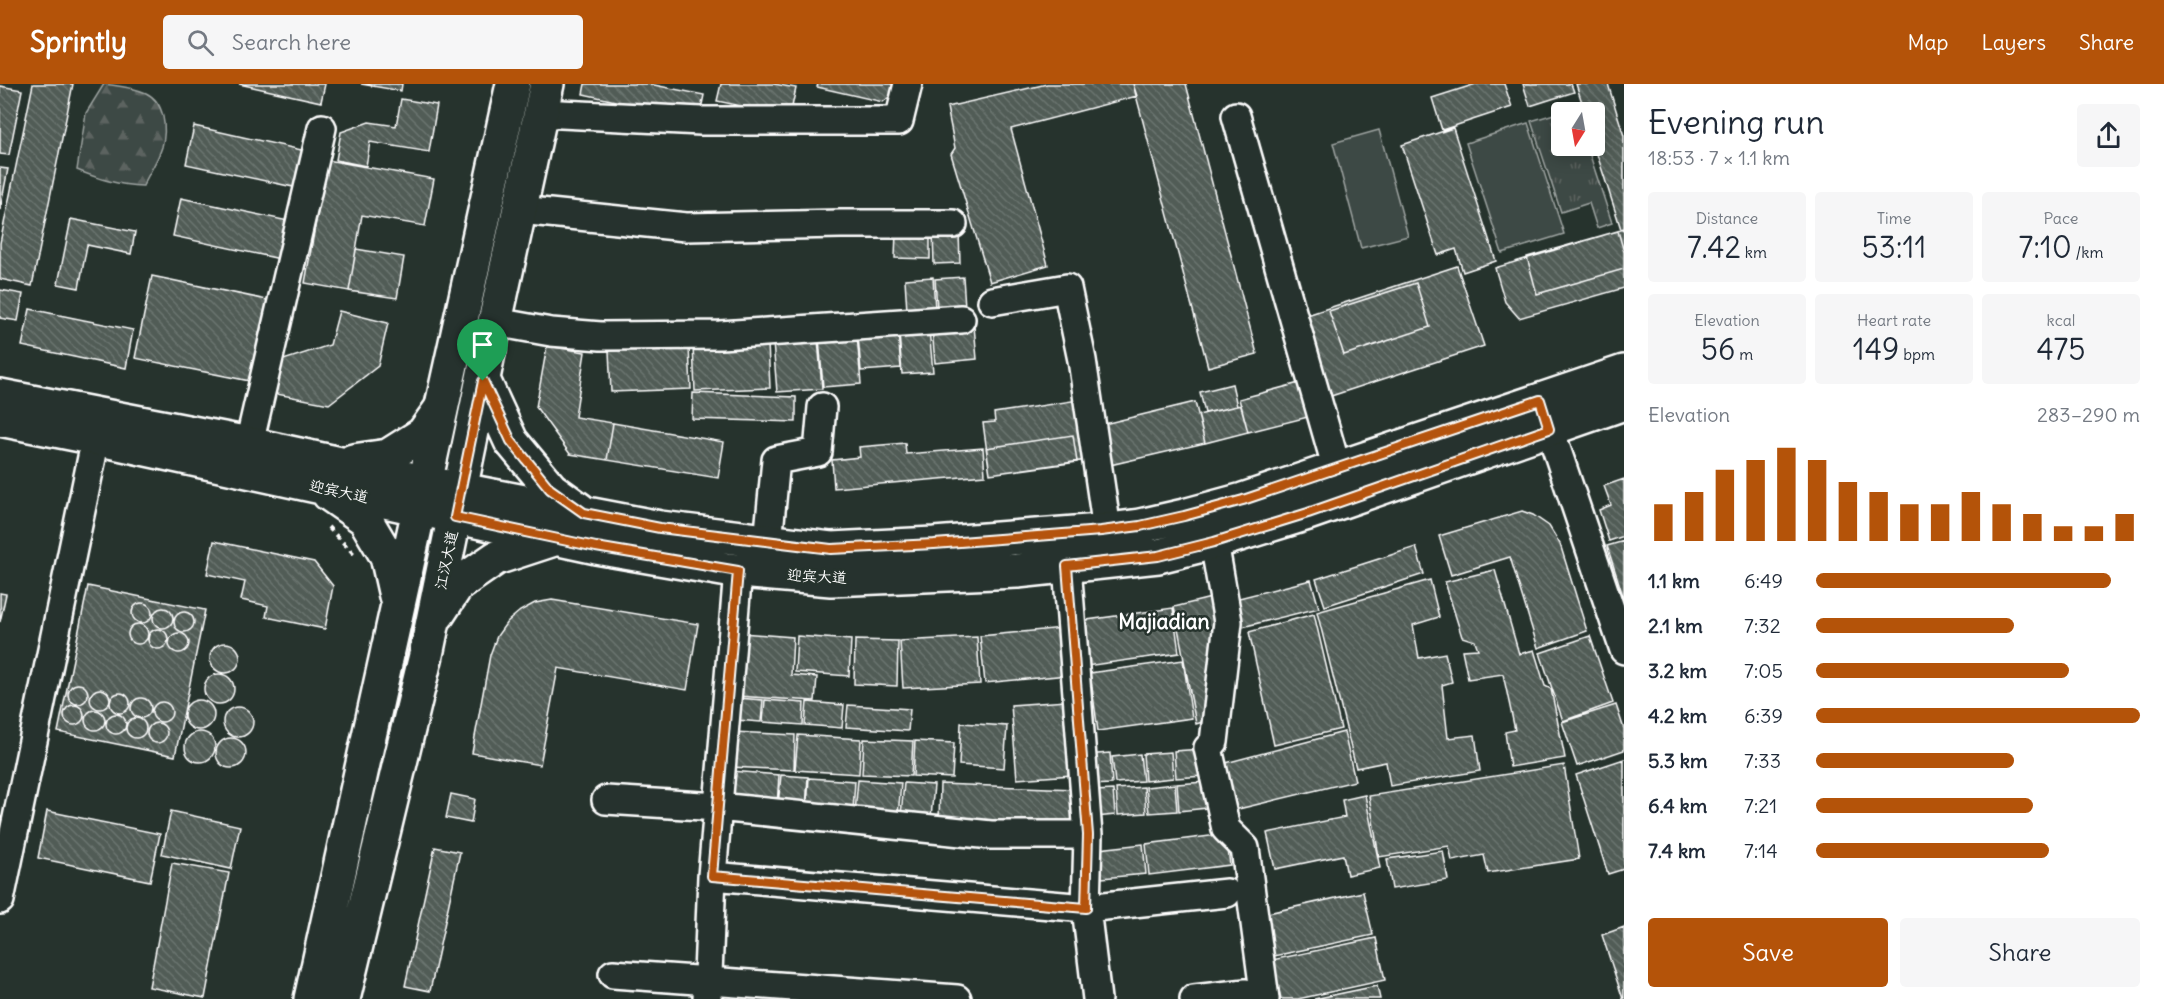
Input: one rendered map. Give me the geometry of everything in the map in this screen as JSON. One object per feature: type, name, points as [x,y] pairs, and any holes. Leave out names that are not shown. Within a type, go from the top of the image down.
[{"type":"main road","points":[[311,999],[513,84]]},
{"type":"main road","name":"江汉大道","points":[[343,999],[433,621],[544,99]]},
{"type":"main road","name":"迎宾大道","points":[[0,419],[96,438],[329,475],[422,495],[458,503],[556,539],[738,571],[831,579],[1017,571],[1158,556],[1214,542],[1308,513],[1545,415],[1624,372]]},
{"type":"main road","points":[[483,381],[511,441],[550,489],[584,513]]},
{"type":"main road","name":"迎宾大道","points":[[0,396],[249,444],[329,475]]},
{"type":"main road","name":"迎宾大道","points":[[458,503],[584,513],[660,528],[831,549],[1107,531],[1216,509],[1337,469],[1545,415],[1624,403]]},
{"type":"main road","points":[[398,603],[387,556],[364,519],[329,475],[388,456],[423,434],[441,408]]},
{"type":"main road","points":[[433,621],[457,585],[496,558],[556,539]]},
{"type":"street","points":[[544,99],[701,121],[899,121],[908,84]]},
{"type":"street","points":[[1236,116],[1337,469]]},
{"type":"street","points":[[249,444],[322,128]]},
{"type":"street","points":[[519,210],[686,227],[953,224]]},
{"type":"street","points":[[992,302],[1067,288],[1082,360],[1107,531]]},
{"type":"street","points":[[495,322],[561,333],[601,336],[720,335],[961,319]]},
{"type":"street","points":[[768,542],[776,460],[818,452],[822,407]]},
{"type":"street","points":[[1545,415],[1624,650]]},
{"type":"street","points":[[0,900],[96,438]]},
{"type":"street","points":[[1194,999],[1256,996],[1245,848],[1226,829],[1208,748],[1214,742],[1228,622],[1214,542]]},
{"type":"street","points":[[1067,566],[1088,835],[1086,908],[1097,999]]},
{"type":"street","points":[[707,989],[712,876],[738,571]]},
{"type":"street","points":[[606,800],[718,807],[991,835],[1088,835]]},
{"type":"street","points":[[712,876],[1086,908],[1227,893]]},
{"type":"street","points":[[613,974],[707,989],[957,999]]},
{"type":"path","points":[[326,525],[356,556]]},
{"type":"green space","points":[[104,84],[146,93],[161,109],[164,124],[162,147],[143,186],[109,181],[77,170],[86,113]]},
{"type":"green space","points":[[1551,115],[1551,156],[1590,156],[1612,223],[1597,228],[1589,203],[1561,212],[1531,121]]},
{"type":"green space","points":[[1528,123],[1564,234],[1502,253],[1466,143]]},
{"type":"green space","points":[[1379,130],[1408,236],[1361,248],[1333,143]]},
{"type":"building","points":[[33,84],[73,84],[32,286],[0,279],[0,243]]},
{"type":"building","points":[[239,84],[325,84],[321,102]]},
{"type":"building","points":[[361,84],[402,84],[401,91]]},
{"type":"building","points":[[585,84],[649,84],[704,95],[699,119],[583,94]]},
{"type":"building","points":[[721,84],[774,84],[796,88],[790,116],[717,101]]},
{"type":"building","points":[[818,84],[896,84],[894,93],[883,102],[817,87]]},
{"type":"building","points":[[1047,84],[1133,84],[1137,96],[1011,129],[1048,265],[990,282],[951,154],[955,148],[947,107]]},
{"type":"building","points":[[1133,84],[1186,84],[1257,354],[1208,367]]},
{"type":"building","points":[[1476,84],[1504,84],[1512,107],[1442,130],[1432,98]]},
{"type":"building","points":[[1523,84],[1571,84],[1574,92],[1530,106]]},
{"type":"building","points":[[1576,84],[1608,84],[1624,136],[1624,228],[1621,229],[1598,156],[1605,156],[1605,102],[1582,102]]},
{"type":"building","points":[[0,86],[22,90],[9,155],[0,154]]},
{"type":"building","points":[[401,99],[437,105],[429,152],[370,142],[366,166],[336,160],[341,132],[369,122],[396,126]]},
{"type":"building","points":[[194,126],[306,151],[298,188],[186,164]]},
{"type":"building","points":[[1453,128],[1496,261],[1463,272],[1456,249],[1438,255],[1402,145]]},
{"type":"building","points":[[327,160],[434,179],[425,226],[362,215],[349,291],[305,283]]},
{"type":"building","points":[[0,168],[8,169],[0,210]]},
{"type":"building","points":[[181,198],[293,222],[285,260],[173,236]]},
{"type":"building","points":[[71,219],[135,232],[131,254],[87,245],[79,288],[58,284]]},
{"type":"building","points":[[1624,229],[1624,288],[1519,318],[1505,302],[1495,268]]},
{"type":"building","points":[[1618,231],[1624,252],[1624,269],[1537,294],[1527,257]]},
{"type":"building","points":[[896,232],[930,233],[930,259],[895,258]]},
{"type":"building","points":[[933,232],[959,232],[960,263],[934,264]]},
{"type":"building","points":[[356,249],[404,257],[397,298],[349,291]]},
{"type":"building","points":[[1457,266],[1484,346],[1325,398],[1298,318]]},
{"type":"building","points":[[152,276],[272,301],[255,382],[135,358]]},
{"type":"building","points":[[933,277],[935,309],[907,311],[905,279]]},
{"type":"building","points":[[963,277],[965,307],[937,308],[935,279]]},
{"type":"building","points":[[1416,283],[1430,327],[1344,355],[1329,311]]},
{"type":"building","points":[[0,290],[23,294],[18,321],[0,318]]},
{"type":"building","points":[[30,309],[133,330],[126,368],[22,346]]},
{"type":"building","points":[[339,311],[388,323],[378,366],[329,404],[266,392],[271,364],[330,345]]},
{"type":"building","points":[[974,326],[977,359],[935,363],[932,329]]},
{"type":"building","points":[[929,329],[933,372],[902,374],[899,332]]},
{"type":"building","points":[[898,332],[901,368],[861,371],[858,335]]},
{"type":"building","points":[[857,335],[861,384],[823,387],[819,338]]},
{"type":"building","points":[[818,339],[822,389],[777,392],[773,342]]},
{"type":"building","points":[[768,343],[770,388],[695,391],[693,346]]},
{"type":"building","points":[[547,346],[585,352],[575,417],[613,423],[607,460],[570,454],[536,407]]},
{"type":"building","points":[[689,347],[691,389],[611,392],[609,351]]},
{"type":"building","points":[[1303,382],[1312,416],[1248,432],[1239,399]]},
{"type":"building","points":[[1232,384],[1237,406],[1205,413],[1200,392]]},
{"type":"building","points":[[693,393],[796,397],[796,422],[692,419]]},
{"type":"building","points":[[1078,400],[1087,460],[990,474],[983,423],[995,422],[994,413]]},
{"type":"building","points":[[1195,402],[1205,443],[1110,465],[1100,425]]},
{"type":"building","points":[[1241,405],[1248,432],[1205,443],[1198,415]]},
{"type":"building","points":[[613,423],[724,442],[718,478],[607,460]]},
{"type":"building","points":[[1073,435],[1077,462],[990,474],[986,448]]},
{"type":"building","points":[[905,443],[906,454],[983,448],[985,475],[834,488],[832,460],[860,457],[859,447]]},
{"type":"building","points":[[1624,479],[1624,536],[1609,541],[1599,510],[1611,505],[1604,486]]},
{"type":"building","points":[[1522,511],[1533,515],[1549,526],[1560,544],[1587,631],[1538,648],[1510,557],[1451,575],[1439,536]]},
{"type":"building","points":[[214,541],[314,562],[333,586],[325,629],[266,617],[268,606],[241,600],[245,582],[207,574]]},
{"type":"building","points":[[1624,541],[1624,599],[1607,546]]},
{"type":"building","points":[[1416,547],[1424,574],[1325,606],[1316,579]]},
{"type":"building","points":[[1495,570],[1519,654],[1534,650],[1545,686],[1551,689],[1565,758],[1510,767],[1505,732],[1515,730],[1503,674],[1468,679],[1462,650],[1478,649],[1475,641],[1462,637],[1445,582]]},
{"type":"building","points":[[1311,580],[1319,608],[1242,627],[1235,599]]},
{"type":"building","points":[[1430,580],[1439,617],[1413,625],[1419,658],[1445,653],[1452,682],[1442,685],[1448,738],[1475,735],[1480,771],[1390,786],[1386,762],[1356,768],[1317,612]]},
{"type":"building","points":[[88,586],[205,610],[175,756],[58,732]]},
{"type":"building","points":[[0,593],[6,594],[0,622]]},
{"type":"building","points":[[1215,597],[1217,634],[1209,720],[1196,724],[1174,607]]},
{"type":"building","points":[[552,600],[698,624],[687,690],[558,668],[540,765],[472,753],[490,655],[497,636],[507,622],[520,611],[535,603]]},
{"type":"building","points":[[142,603],[149,606],[152,613],[149,620],[142,623],[135,620],[132,613],[135,606]]},
{"type":"building","points":[[163,608],[170,611],[173,618],[170,625],[163,628],[156,625],[153,618],[156,611]]},
{"type":"building","points":[[1173,608],[1179,653],[1086,666],[1080,621]]},
{"type":"building","points":[[184,612],[191,615],[194,622],[191,629],[184,632],[177,629],[174,622],[177,615]]},
{"type":"building","points":[[1314,614],[1341,729],[1274,745],[1249,632]]},
{"type":"building","points":[[138,624],[145,627],[148,634],[145,641],[138,644],[131,641],[128,634],[131,627]]},
{"type":"building","points":[[1063,628],[1067,675],[985,683],[980,636]]},
{"type":"building","points":[[158,629],[165,632],[168,639],[165,646],[158,649],[151,646],[148,639],[151,632]]},
{"type":"building","points":[[179,633],[186,636],[189,643],[186,650],[179,653],[172,650],[169,643],[172,636]]},
{"type":"building","points":[[741,633],[793,637],[791,675],[817,677],[815,701],[737,696]]},
{"type":"building","points":[[797,636],[851,640],[849,676],[795,672]]},
{"type":"building","points":[[1590,636],[1613,703],[1563,721],[1540,653]]},
{"type":"building","points":[[977,637],[980,684],[903,688],[900,641]]},
{"type":"building","points":[[855,640],[898,641],[897,686],[854,684]]},
{"type":"building","points":[[225,643],[236,647],[240,658],[236,669],[225,673],[214,669],[210,658],[214,647]]},
{"type":"building","points":[[1183,660],[1192,718],[1098,731],[1090,673]]},
{"type":"building","points":[[219,674],[230,678],[234,689],[230,700],[219,704],[208,700],[204,689],[208,678]]},
{"type":"building","points":[[78,684],[85,687],[88,694],[85,701],[78,704],[71,701],[68,694],[71,687]]},
{"type":"building","points":[[100,689],[107,692],[110,699],[107,706],[100,709],[93,706],[90,699],[93,692]]},
{"type":"building","points":[[120,693],[127,696],[130,703],[127,710],[120,713],[113,710],[110,703],[113,696]]},
{"type":"building","points":[[141,698],[148,701],[151,708],[148,715],[141,718],[134,715],[131,708],[134,701]]},
{"type":"building","points":[[737,698],[763,700],[761,722],[736,720]]},
{"type":"building","points":[[199,700],[210,704],[214,715],[210,726],[199,730],[188,726],[184,715],[188,704]]},
{"type":"building","points":[[765,700],[804,703],[803,725],[763,722]]},
{"type":"building","points":[[1066,701],[1072,775],[1017,779],[1011,705]]},
{"type":"building","points":[[162,702],[169,705],[172,712],[169,719],[162,722],[155,719],[152,712],[155,705]]},
{"type":"building","points":[[807,702],[844,705],[842,728],[805,725]]},
{"type":"building","points":[[74,705],[81,708],[84,715],[81,722],[74,725],[67,722],[64,715],[67,708]]},
{"type":"building","points":[[848,705],[910,709],[908,731],[846,727]]},
{"type":"building","points":[[1616,705],[1624,729],[1624,750],[1577,766],[1562,722]]},
{"type":"building","points":[[238,707],[249,711],[253,722],[249,733],[238,737],[227,733],[223,722],[227,711]]},
{"type":"building","points":[[95,710],[102,713],[105,720],[102,727],[95,730],[88,727],[85,720],[88,713]]},
{"type":"building","points":[[116,714],[123,717],[126,724],[123,731],[116,734],[109,731],[106,724],[109,717]]},
{"type":"building","points":[[136,718],[143,721],[146,728],[143,735],[136,738],[129,735],[126,728],[129,721]]},
{"type":"building","points":[[157,723],[164,726],[167,733],[164,740],[157,743],[150,740],[147,733],[150,726]]},
{"type":"building","points":[[961,723],[1007,726],[1004,768],[959,765]]},
{"type":"building","points":[[200,732],[211,736],[215,747],[211,758],[200,762],[189,758],[185,747],[189,736]]},
{"type":"building","points":[[732,732],[795,735],[794,770],[730,767]]},
{"type":"building","points":[[1344,732],[1355,781],[1230,811],[1218,765]]},
{"type":"building","points":[[798,735],[861,739],[859,774],[795,770]]},
{"type":"building","points":[[231,738],[242,742],[246,753],[242,764],[231,768],[220,764],[216,753],[220,742]]},
{"type":"building","points":[[864,739],[913,741],[911,776],[862,774]]},
{"type":"building","points":[[915,741],[954,743],[952,778],[913,776]]},
{"type":"building","points":[[1202,749],[1204,776],[1176,778],[1174,751]]},
{"type":"building","points":[[1171,752],[1173,778],[1145,781],[1143,754]]},
{"type":"building","points":[[1110,753],[1112,784],[1088,785],[1085,755]]},
{"type":"building","points":[[1140,754],[1143,781],[1115,783],[1112,757]]},
{"type":"building","points":[[1624,759],[1624,869],[1608,874],[1576,775]]},
{"type":"building","points":[[1564,765],[1579,859],[1488,873],[1484,855],[1452,861],[1449,846],[1379,857],[1369,796]]},
{"type":"building","points":[[731,771],[779,775],[777,806],[730,803]]},
{"type":"building","points":[[781,775],[808,777],[806,808],[778,806]]},
{"type":"building","points":[[809,778],[855,781],[853,811],[807,808]]},
{"type":"building","points":[[858,780],[901,783],[898,816],[855,812]]},
{"type":"building","points":[[1205,782],[1207,808],[1179,811],[1177,784]]},
{"type":"building","points":[[904,783],[934,785],[931,817],[901,815]]},
{"type":"building","points":[[940,784],[1074,789],[1073,826],[939,821]]},
{"type":"building","points":[[1175,784],[1177,811],[1149,813],[1146,787]]},
{"type":"building","points":[[1144,787],[1146,813],[1118,815],[1116,789]]},
{"type":"building","points":[[1113,790],[1115,815],[1096,817],[1094,791]]},
{"type":"building","points":[[451,794],[475,799],[471,823],[446,818]]},
{"type":"building","points":[[1365,795],[1380,868],[1347,875],[1343,855],[1275,869],[1267,833],[1345,817],[1342,800]]},
{"type":"building","points":[[47,811],[160,834],[150,881],[38,858]]},
{"type":"building","points":[[171,811],[240,826],[231,869],[162,854]]},
{"type":"building","points":[[1226,834],[1230,865],[1149,875],[1146,844]]},
{"type":"building","points":[[1143,844],[1146,874],[1102,878],[1099,849]]},
{"type":"building","points":[[435,847],[460,852],[430,991],[405,986]]},
{"type":"building","points":[[1443,851],[1448,880],[1392,889],[1387,859]]},
{"type":"building","points":[[172,863],[229,873],[205,998],[149,987]]},
{"type":"building","points":[[1363,892],[1373,935],[1269,957],[1259,915]]},
{"type":"building","points":[[1624,927],[1624,999],[1623,999],[1602,935]]},
{"type":"building","points":[[1376,938],[1385,980],[1298,999],[1281,999],[1272,960]]},
{"type":"building","points":[[1377,986],[1380,999],[1314,999]]},
{"type":"district","name":"Majiadian","points":[[1164,621]]},
{"type":"route","points":[[483,381],[511,441],[550,489],[584,513],[660,528],[831,549],[934,544],[1140,526],[1216,509],[1540,400],[1549,429],[1308,513],[1214,542],[1158,556],[1067,566],[1088,835],[1086,908],[1018,904],[712,876],[738,571],[596,547],[455,517],[483,381]]}]
